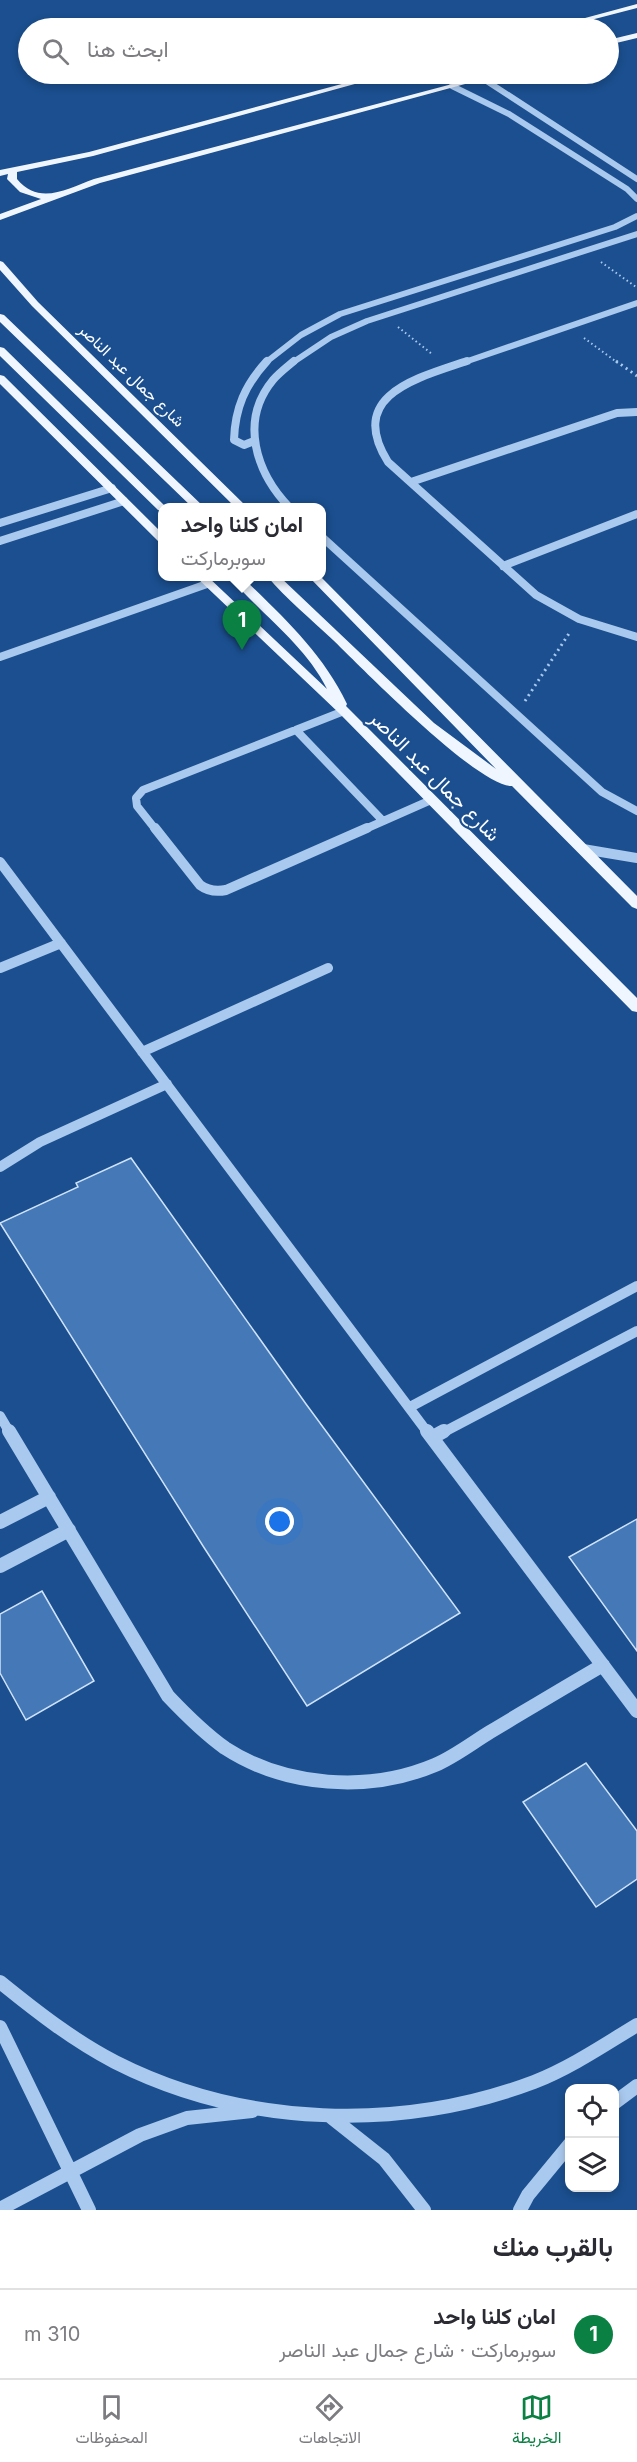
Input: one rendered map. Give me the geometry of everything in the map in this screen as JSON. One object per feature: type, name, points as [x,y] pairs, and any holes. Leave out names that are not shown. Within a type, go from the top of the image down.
[{"type":"main road","points":[[591,18],[637,6]]},
{"type":"main road","points":[[619,40],[637,35]]},
{"type":"main road","points":[[0,173],[90,154],[350,84]]},
{"type":"main road","points":[[0,217],[48,197],[97,181],[460,84]]},
{"type":"main road","points":[[13,171],[12,179],[18,188],[31,194],[48,197]]},
{"type":"main road","name":"شارع جمال عبد الناصر","points":[[0,264],[12,279],[239,503]]},
{"type":"main road","points":[[0,279],[12,279]]},
{"type":"main road","points":[[0,317],[196,503]]},
{"type":"main road","points":[[0,350],[158,504]]},
{"type":"main road","points":[[0,378],[158,535]]},
{"type":"main road","name":"شارع جمال عبد الناصر","points":[[205,581],[344,711],[637,1007]]},
{"type":"main road","points":[[239,581],[308,651],[330,681],[344,711]]},
{"type":"main road","points":[[277,581],[430,726],[481,766],[523,789]]},
{"type":"main road","points":[[319,581],[637,904]]},
{"type":"street","points":[[491,84],[637,179]]},
{"type":"street","points":[[452,86],[509,114],[627,189],[637,198]]},
{"type":"street","points":[[254,441],[244,445],[237,444],[234,440],[234,415],[237,402],[255,373],[275,352],[305,331],[340,314],[615,226],[637,216]]},
{"type":"street","points":[[286,503],[267,483],[256,459],[253,422],[261,399],[281,370],[323,340],[384,315],[637,234]]},
{"type":"street","points":[[637,303],[417,378],[400,387],[378,409],[373,422],[373,436],[378,449],[388,462],[545,602],[579,618],[616,628],[637,637]]},
{"type":"street","points":[[411,482],[617,413],[637,412]]},
{"type":"street","points":[[0,523],[112,488]]},
{"type":"street","points":[[0,541],[124,501]]},
{"type":"street","points":[[503,566],[637,514]]},
{"type":"street","points":[[326,542],[602,792],[637,811]]},
{"type":"street","points":[[0,657],[201,581]]},
{"type":"street","points":[[344,711],[143,790],[136,798],[137,806],[200,885],[211,891],[226,890],[431,800]]},
{"type":"street","points":[[296,730],[383,821]]},
{"type":"street","points":[[583,849],[637,858]]},
{"type":"street","points":[[0,862],[637,1711]]},
{"type":"street","points":[[0,968],[61,943]]},
{"type":"street","points":[[142,1052],[328,968]]},
{"type":"street","points":[[0,1167],[40,1142],[167,1084]]},
{"type":"street","points":[[410,1407],[637,1286]]},
{"type":"street","points":[[433,1437],[637,1331]]},
{"type":"street","points":[[0,1416],[168,1696],[209,1738],[234,1754],[262,1767],[291,1777],[320,1782],[380,1781],[408,1775],[435,1765],[603,1665]]},
{"type":"street","points":[[0,1522],[48,1497]]},
{"type":"street","points":[[0,1566],[69,1530]]},
{"type":"street","points":[[0,1982],[16,1997],[70,2037],[129,2069],[193,2094],[261,2110],[331,2116],[400,2114],[468,2103],[534,2082],[585,2056],[637,2025]]},
{"type":"street","points":[[0,2026],[89,2210]]},
{"type":"street","points":[[619,2100],[637,2086]]},
{"type":"street","points":[[0,2209],[140,2135],[187,2118],[261,2110]]},
{"type":"street","points":[[331,2116],[384,2159],[424,2210]]},
{"type":"street","points":[[520,2210],[528,2195],[565,2150]]},
{"type":"path","points":[[585,251],[637,287]]},
{"type":"path","points":[[384,315],[449,368]]},
{"type":"path","points":[[569,327],[637,376]]},
{"type":"path","points":[[516,716],[579,618]]},
{"type":"building","points":[[131,1158],[306,1404],[460,1613],[307,1706],[203,1546],[0,1223],[78,1187],[76,1183]]},
{"type":"building","points":[[637,1519],[637,1651],[569,1557]]},
{"type":"building","points":[[42,1591],[94,1681],[26,1720],[0,1673],[0,1614]]},
{"type":"building","points":[[586,1763],[637,1831],[637,1879],[596,1907],[523,1802]]},
{"type":"place","name":"امان كلنا واحد","points":[[242,650]]}]
